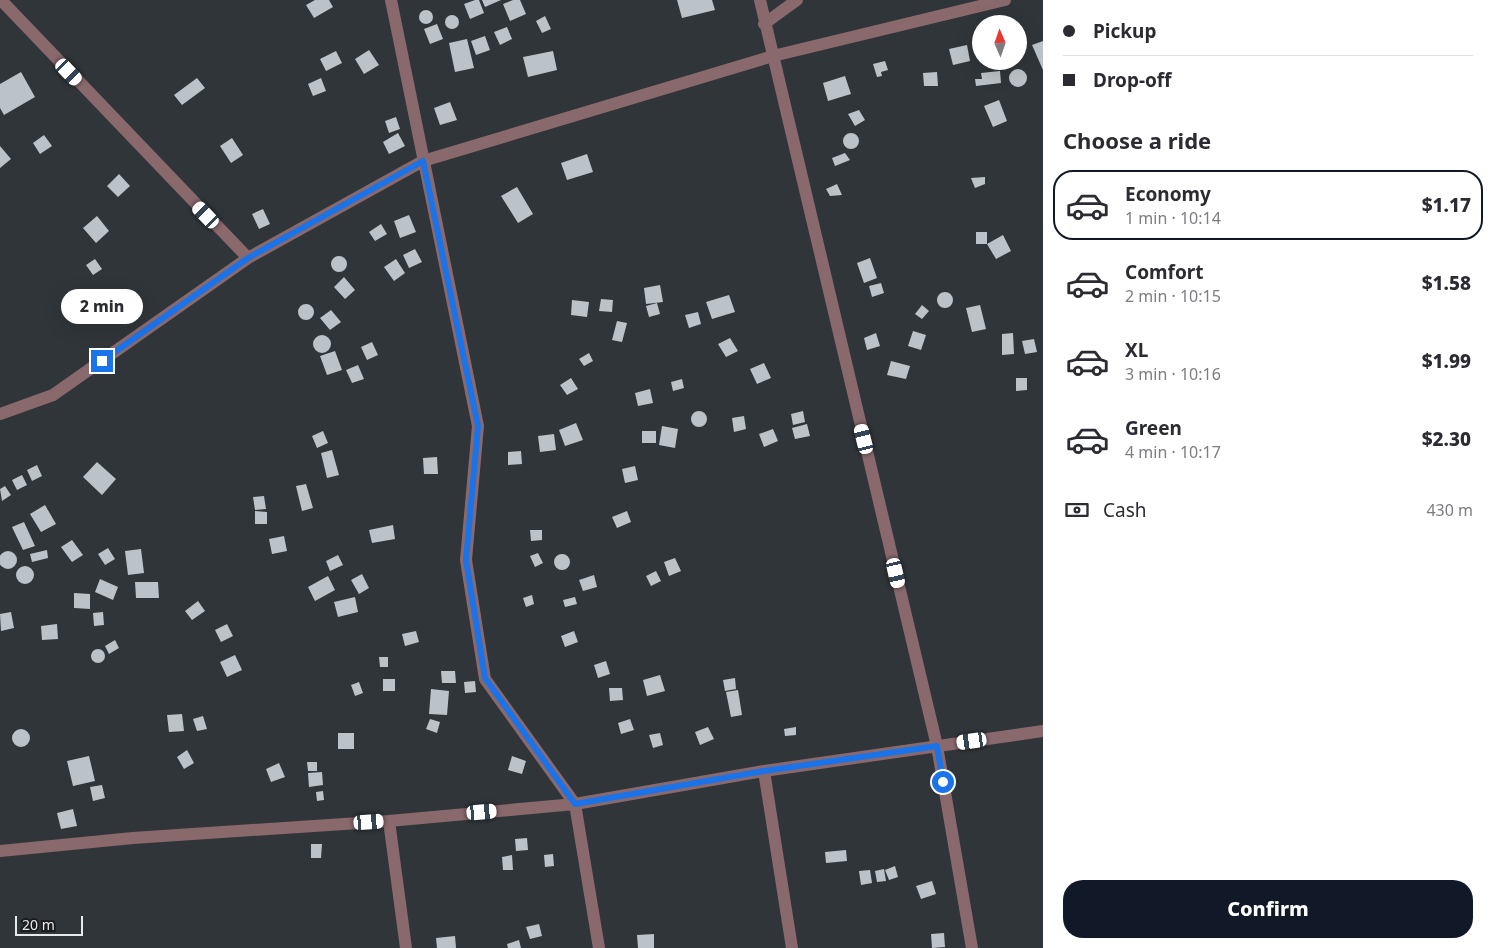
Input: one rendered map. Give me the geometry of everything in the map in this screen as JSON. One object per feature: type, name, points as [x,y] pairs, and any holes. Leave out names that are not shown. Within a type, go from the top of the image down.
[{"type":"street","points":[[1,0],[248,258]]},
{"type":"street","points":[[391,0],[478,426],[466,560],[485,678],[575,804],[599,948]]},
{"type":"street","points":[[760,0],[764,24],[937,746],[972,948]]},
{"type":"street","points":[[764,24],[797,0]]},
{"type":"street","points":[[0,414],[53,395],[248,258],[423,161],[773,56],[1005,0]]},
{"type":"street","points":[[2,850],[133,838],[388,821],[575,804],[764,771],[1043,731]]},
{"type":"street","points":[[764,771],[792,948]]},
{"type":"street","points":[[388,821],[406,948]]},
{"type":"building","points":[[315,0],[329,0],[333,7],[314,18],[306,5]]},
{"type":"building","points":[[479,0],[484,13],[470,19],[464,4]]},
{"type":"building","points":[[482,0],[501,0],[485,7]]},
{"type":"building","points":[[513,0],[520,0],[526,14],[510,21],[503,4]]},
{"type":"building","points":[[677,0],[712,0],[715,10],[682,18]]},
{"type":"building","points":[[426,10],[431,12],[433,17],[431,22],[426,24],[421,22],[419,17],[421,12]]},
{"type":"building","points":[[452,15],[457,17],[459,22],[457,27],[452,29],[447,27],[445,22],[447,17]]},
{"type":"building","points":[[545,16],[551,29],[542,33],[536,21]]},
{"type":"building","points":[[437,24],[443,39],[430,44],[424,29]]},
{"type":"building","points":[[507,27],[512,39],[500,45],[494,32]]},
{"type":"building","points":[[485,36],[490,50],[476,55],[471,41]]},
{"type":"building","points":[[467,39],[474,68],[455,72],[449,43]]},
{"type":"building","points":[[1043,41],[1043,70],[1032,45]]},
{"type":"building","points":[[967,45],[970,61],[953,65],[949,49]]},
{"type":"building","points":[[369,50],[379,65],[364,74],[355,59]]},
{"type":"building","points":[[336,51],[342,63],[326,71],[320,59]]},
{"type":"building","points":[[553,51],[557,70],[528,77],[523,57]]},
{"type":"building","points":[[885,61],[888,70],[881,72],[882,76],[877,77],[873,64]]},
{"type":"building","points":[[1015,70],[1021,70],[1027,78],[1024,84],[1018,87],[1012,84],[1009,78]]},
{"type":"building","points":[[1000,71],[1001,83],[976,86],[975,79],[982,79],[981,73]]},
{"type":"building","points":[[21,72],[35,97],[4,115],[0,108],[0,84]]},
{"type":"building","points":[[937,72],[938,86],[924,86],[923,73]]},
{"type":"building","points":[[845,76],[851,94],[828,101],[823,83]]},
{"type":"building","points":[[197,78],[205,88],[182,105],[174,95]]},
{"type":"building","points":[[321,78],[326,91],[313,96],[308,84]]},
{"type":"building","points":[[999,100],[1007,121],[993,127],[984,106]]},
{"type":"building","points":[[450,102],[457,120],[440,125],[434,108]]},
{"type":"building","points":[[859,110],[865,120],[855,126],[848,114]]},
{"type":"building","points":[[396,117],[400,129],[389,133],[385,121]]},
{"type":"building","points":[[398,133],[405,146],[389,154],[383,142]]},
{"type":"building","points":[[851,133],[857,135],[859,141],[857,147],[851,149],[845,147],[843,141],[845,135]]},
{"type":"building","points":[[44,135],[52,146],[40,154],[33,143]]},
{"type":"building","points":[[232,138],[243,155],[231,163],[220,146]]},
{"type":"building","points":[[0,146],[11,159],[0,168]]},
{"type":"building","points":[[845,153],[850,160],[835,166],[832,158]]},
{"type":"building","points":[[587,154],[593,172],[567,180],[561,163]]},
{"type":"building","points":[[119,174],[130,186],[118,197],[107,186]]},
{"type":"building","points":[[985,177],[985,184],[975,188],[971,178]]},
{"type":"building","points":[[837,184],[842,195],[830,196],[826,189]]},
{"type":"building","points":[[517,187],[533,214],[518,223],[501,196]]},
{"type":"building","points":[[263,209],[270,224],[259,229],[252,214]]},
{"type":"building","points":[[409,215],[416,232],[400,238],[394,221]]},
{"type":"building","points":[[97,216],[109,231],[96,243],[83,228]]},
{"type":"building","points":[[381,224],[387,234],[375,241],[369,232]]},
{"type":"building","points":[[976,232],[987,232],[987,244],[976,244]]},
{"type":"building","points":[[1003,235],[1011,251],[996,259],[987,244]]},
{"type":"building","points":[[415,249],[422,262],[409,268],[403,255]]},
{"type":"building","points":[[339,256],[347,264],[339,272],[331,264]]},
{"type":"building","points":[[870,258],[877,278],[864,283],[857,263]]},
{"type":"building","points":[[95,259],[102,269],[93,275],[86,265]]},
{"type":"building","points":[[396,259],[405,273],[394,281],[384,267]]},
{"type":"building","points":[[344,277],[355,290],[345,299],[334,287]]},
{"type":"building","points":[[881,283],[884,293],[872,297],[869,286]]},
{"type":"building","points":[[660,285],[663,302],[646,304],[644,288]]},
{"type":"building","points":[[945,292],[953,300],[945,308],[937,300]]},
{"type":"building","points":[[729,295],[735,312],[712,319],[706,302]]},
{"type":"building","points":[[601,299],[613,300],[612,312],[599,311]]},
{"type":"building","points":[[572,300],[589,302],[587,317],[571,315]]},
{"type":"building","points":[[657,303],[660,314],[649,317],[646,306]]},
{"type":"building","points":[[306,304],[314,312],[306,320],[298,312]]},
{"type":"building","points":[[922,305],[929,311],[922,319],[915,314]]},
{"type":"building","points":[[980,305],[986,329],[972,332],[966,308]]},
{"type":"building","points":[[331,310],[341,322],[330,330],[320,318]]},
{"type":"building","points":[[698,312],[701,324],[689,328],[685,315]]},
{"type":"building","points":[[617,321],[627,323],[622,342],[612,340]]},
{"type":"building","points":[[913,331],[926,335],[921,350],[908,346]]},
{"type":"building","points":[[876,333],[880,346],[867,350],[864,338]]},
{"type":"building","points":[[1013,333],[1014,354],[1002,355],[1002,334]]},
{"type":"building","points":[[322,335],[328,338],[331,344],[328,350],[322,353],[316,350],[313,344],[316,338]]},
{"type":"building","points":[[730,338],[738,351],[726,357],[718,344]]},
{"type":"building","points":[[1034,339],[1037,352],[1025,354],[1022,341]]},
{"type":"building","points":[[372,342],[378,355],[367,360],[361,347]]},
{"type":"building","points":[[335,351],[342,370],[327,375],[320,356]]},
{"type":"building","points":[[589,353],[593,361],[584,366],[579,359]]},
{"type":"building","points":[[891,361],[910,366],[906,379],[887,375]]},
{"type":"building","points":[[764,363],[771,378],[757,384],[750,369]]},
{"type":"building","points":[[358,365],[364,379],[352,383],[346,370]]},
{"type":"building","points":[[571,378],[578,389],[567,395],[560,385]]},
{"type":"building","points":[[1016,378],[1027,378],[1027,390],[1016,391]]},
{"type":"building","points":[[682,379],[684,388],[673,391],[671,382]]},
{"type":"building","points":[[650,389],[653,403],[638,406],[635,393]]},
{"type":"building","points":[[696,411],[702,411],[707,416],[705,425],[696,427],[691,422],[691,416]]},
{"type":"building","points":[[803,411],[805,422],[793,425],[791,414]]},
{"type":"building","points":[[744,416],[746,429],[734,432],[732,418]]},
{"type":"building","points":[[576,423],[583,440],[565,446],[559,430]]},
{"type":"building","points":[[807,424],[810,436],[795,439],[792,428]]},
{"type":"building","points":[[662,426],[678,429],[675,448],[659,445]]},
{"type":"building","points":[[773,429],[778,441],[764,447],[759,434]]},
{"type":"building","points":[[323,431],[328,443],[317,448],[312,436]]},
{"type":"building","points":[[642,431],[656,431],[656,443],[642,443]]},
{"type":"building","points":[[554,434],[556,450],[540,452],[538,436]]},
{"type":"building","points":[[332,450],[339,475],[327,478],[321,453]]},
{"type":"building","points":[[521,451],[522,464],[508,465],[508,452]]},
{"type":"building","points":[[437,457],[438,474],[424,474],[423,458]]},
{"type":"building","points":[[97,462],[116,479],[102,495],[83,477]]},
{"type":"building","points":[[37,465],[42,476],[32,481],[27,470]]},
{"type":"building","points":[[635,466],[638,480],[625,483],[622,469]]},
{"type":"building","points":[[22,475],[27,485],[17,490],[12,480]]},
{"type":"building","points":[[306,484],[313,508],[302,511],[296,486]]},
{"type":"building","points":[[5,486],[11,495],[2,501],[0,489]]},
{"type":"building","points":[[264,496],[266,509],[255,510],[253,497]]},
{"type":"building","points":[[45,505],[56,524],[41,532],[30,514]]},
{"type":"building","points":[[255,511],[267,512],[267,524],[255,524]]},
{"type":"building","points":[[627,511],[631,522],[617,528],[612,517]]},
{"type":"building","points":[[24,522],[35,546],[23,550],[12,527]]},
{"type":"building","points":[[393,525],[395,539],[372,543],[369,530]]},
{"type":"building","points":[[530,530],[542,530],[542,540],[531,541]]},
{"type":"building","points":[[284,536],[287,551],[272,554],[269,539]]},
{"type":"building","points":[[72,540],[83,555],[72,562],[61,547]]},
{"type":"building","points":[[108,548],[115,559],[105,565],[98,554]]},
{"type":"building","points":[[141,549],[144,573],[128,575],[125,551]]},
{"type":"building","points":[[47,550],[48,558],[32,562],[30,554]]},
{"type":"building","points":[[8,551],[14,554],[17,560],[14,566],[8,569],[2,566],[-1,560],[2,554]]},
{"type":"building","points":[[538,553],[543,563],[535,567],[530,556]]},
{"type":"building","points":[[562,554],[568,556],[570,562],[568,568],[562,570],[556,568],[554,562],[556,556]]},
{"type":"building","points":[[338,555],[343,565],[330,571],[326,561]]},
{"type":"building","points":[[675,558],[681,571],[669,576],[664,562]]},
{"type":"building","points":[[25,566],[31,569],[34,575],[31,581],[25,584],[19,581],[16,575],[19,569]]},
{"type":"building","points":[[656,571],[661,581],[651,586],[646,576]]},
{"type":"building","points":[[362,574],[369,588],[359,594],[351,580]]},
{"type":"building","points":[[594,575],[597,587],[583,591],[579,580]]},
{"type":"building","points":[[328,576],[335,590],[315,601],[308,587]]},
{"type":"building","points":[[100,579],[118,587],[113,600],[95,592]]},
{"type":"building","points":[[135,582],[158,582],[159,598],[136,598]]},
{"type":"building","points":[[74,593],[90,594],[90,609],[74,608]]},
{"type":"building","points":[[532,595],[534,604],[526,607],[523,598]]},
{"type":"building","points":[[355,597],[358,612],[338,617],[334,602]]},
{"type":"building","points":[[575,597],[577,604],[565,607],[563,600]]},
{"type":"building","points":[[198,601],[205,611],[192,620],[185,611]]},
{"type":"building","points":[[11,612],[14,628],[1,631],[0,614]]},
{"type":"building","points":[[103,612],[104,625],[94,626],[93,613]]},
{"type":"building","points":[[57,624],[58,639],[42,640],[41,626]]},
{"type":"building","points":[[227,624],[233,636],[221,642],[215,630]]},
{"type":"building","points":[[416,631],[419,642],[405,646],[402,634]]},
{"type":"building","points":[[574,631],[578,642],[565,647],[561,636]]},
{"type":"building","points":[[115,640],[119,648],[109,654],[105,646]]},
{"type":"building","points":[[98,649],[103,651],[105,656],[103,661],[98,663],[93,661],[91,656],[93,651]]},
{"type":"building","points":[[235,655],[242,670],[227,677],[220,662]]},
{"type":"building","points":[[379,657],[388,657],[388,667],[380,667]]},
{"type":"building","points":[[606,661],[610,674],[598,678],[594,665]]},
{"type":"building","points":[[441,671],[455,671],[456,683],[442,683]]},
{"type":"building","points":[[660,675],[665,691],[647,696],[643,680]]},
{"type":"building","points":[[735,678],[736,689],[725,691],[723,680]]},
{"type":"building","points":[[383,679],[395,679],[395,691],[383,691]]},
{"type":"building","points":[[475,681],[476,692],[465,693],[464,682]]},
{"type":"building","points":[[359,682],[363,693],[355,696],[351,685]]},
{"type":"building","points":[[609,688],[622,688],[623,700],[610,701]]},
{"type":"building","points":[[431,689],[449,691],[447,715],[429,714]]},
{"type":"building","points":[[738,690],[742,715],[731,717],[726,692]]},
{"type":"building","points":[[182,714],[184,731],[169,732],[167,715]]},
{"type":"building","points":[[203,716],[207,729],[197,731],[193,719]]},
{"type":"building","points":[[430,719],[440,722],[437,733],[426,729]]},
{"type":"building","points":[[630,719],[634,730],[621,734],[618,723]]},
{"type":"building","points":[[708,727],[714,739],[700,745],[695,732]]},
{"type":"building","points":[[796,727],[796,735],[785,736],[784,729]]},
{"type":"building","points":[[17,729],[25,729],[30,734],[28,745],[17,747],[12,742],[12,734]]},
{"type":"building","points":[[338,733],[354,733],[354,749],[338,749]]},
{"type":"building","points":[[660,733],[663,745],[653,748],[649,735]]},
{"type":"building","points":[[187,750],[194,763],[184,769],[177,757]]},
{"type":"building","points":[[89,756],[95,781],[73,786],[67,761]]},
{"type":"building","points":[[512,756],[526,761],[522,774],[508,770]]},
{"type":"building","points":[[307,762],[317,762],[317,771],[308,771]]},
{"type":"building","points":[[279,763],[285,777],[271,782],[266,769]]},
{"type":"building","points":[[322,772],[323,785],[309,787],[308,773]]},
{"type":"building","points":[[102,785],[105,798],[93,801],[90,787]]},
{"type":"building","points":[[323,791],[324,800],[317,801],[316,792]]},
{"type":"building","points":[[73,809],[77,826],[61,829],[57,813]]},
{"type":"building","points":[[527,838],[528,850],[516,851],[515,839]]},
{"type":"building","points":[[311,844],[322,844],[321,858],[311,858]]},
{"type":"building","points":[[846,850],[847,861],[826,863],[825,852]]},
{"type":"building","points":[[553,854],[554,866],[545,867],[544,855]]},
{"type":"building","points":[[512,855],[513,870],[503,870],[502,857]]},
{"type":"building","points":[[895,866],[898,877],[889,880],[885,870]]},
{"type":"building","points":[[884,869],[886,881],[877,882],[875,871]]},
{"type":"building","points":[[870,870],[872,883],[861,885],[859,871]]},
{"type":"building","points":[[932,881],[936,894],[921,899],[916,886]]},
{"type":"building","points":[[539,924],[542,936],[530,939],[526,927]]},
{"type":"building","points":[[944,933],[945,947],[932,948],[931,934]]},
{"type":"building","points":[[654,934],[654,948],[638,948],[637,935]]},
{"type":"building","points":[[455,936],[456,948],[437,948],[436,938]]},
{"type":"building","points":[[519,940],[521,948],[508,948],[507,944]]},
{"type":"route","points":[[102,361],[248,258],[423,161],[478,426],[466,560],[485,678],[575,804],[764,771],[937,746],[943,782]]}]
